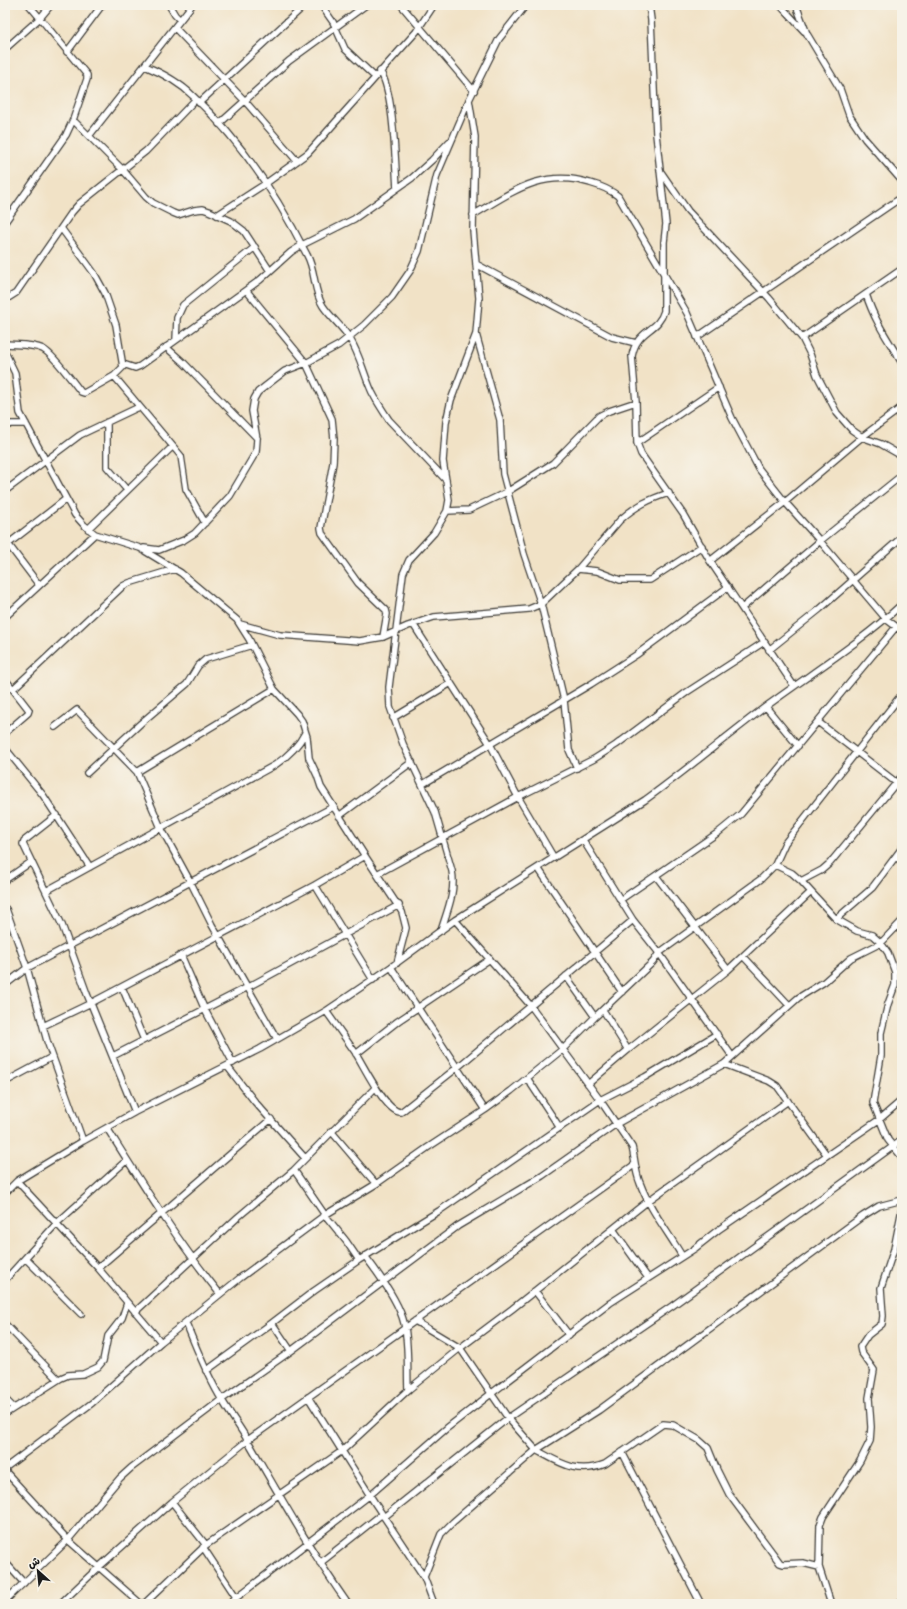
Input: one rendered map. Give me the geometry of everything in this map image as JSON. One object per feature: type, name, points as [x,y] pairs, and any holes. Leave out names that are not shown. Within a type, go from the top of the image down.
[{"type":"street","points":[[5,222],[66,135],[87,80],[87,75],[29,5]]},
{"type":"street","points":[[5,49],[40,18],[52,5]]},
{"type":"street","points":[[67,52],[102,5]]},
{"type":"street","points":[[169,5],[174,15],[180,20]]},
{"type":"street","points":[[89,136],[192,5]]},
{"type":"street","points":[[5,300],[16,293],[79,204],[124,170],[305,5]]},
{"type":"street","points":[[321,5],[336,27],[345,49],[374,77]]},
{"type":"street","points":[[219,124],[289,61],[366,5]]},
{"type":"street","points":[[402,5],[474,91]]},
{"type":"street","points":[[217,215],[265,184],[308,153],[420,26],[434,5]]},
{"type":"street","points":[[5,352],[15,374],[20,413],[75,515],[88,529],[95,534],[140,548],[158,550],[164,549],[184,540],[205,523],[230,496],[256,452],[257,439],[252,411],[254,398],[258,392],[286,371],[329,351],[350,337],[392,297],[410,271],[419,251],[434,181],[469,100],[499,39],[526,5]]},
{"type":"street","points":[[649,5],[656,134],[666,224],[664,242],[664,311],[662,318],[642,335],[636,343],[632,356],[636,402],[637,443],[641,454],[687,520],[710,561],[794,686]]},
{"type":"street","points":[[780,5],[807,34]]},
{"type":"street","points":[[796,5],[807,34],[840,89],[849,115],[866,139],[902,181]]},
{"type":"street","points":[[175,28],[244,100],[298,161]]},
{"type":"street","points":[[145,66],[162,73],[177,83],[198,101],[251,163],[283,211],[308,256],[316,288],[323,306],[350,337],[372,392],[384,412],[389,420],[447,481]]},
{"type":"street","points":[[380,71],[387,87],[394,138],[397,188]]},
{"type":"street","points":[[440,931],[452,896],[454,884],[449,859],[435,812],[403,744],[393,718],[390,707],[389,687],[405,566],[434,533],[447,511],[449,500],[443,453],[448,409],[476,334],[479,298],[473,216],[475,137],[469,100]]},
{"type":"street","points":[[73,120],[124,170],[146,196],[154,203],[178,215],[202,209],[231,221],[244,231],[270,271]]},
{"type":"street","points":[[123,364],[138,367],[246,290],[291,252],[354,218],[412,178],[452,139]]},
{"type":"street","points":[[660,171],[688,211],[802,338],[810,354],[817,375],[837,413],[852,430],[862,437],[881,444],[902,456]]},
{"type":"street","points":[[473,216],[518,188],[530,183],[557,178],[578,179],[610,189],[618,196],[687,313],[732,418],[756,464],[785,502],[886,619],[902,631]]},
{"type":"street","points":[[698,337],[902,197]]},
{"type":"street","points":[[5,344],[43,349],[50,354],[81,392],[84,393],[114,376],[123,368],[116,325],[105,293],[94,273],[61,228]]},
{"type":"street","points":[[176,340],[177,318],[183,305],[255,247]]},
{"type":"street","points":[[476,264],[612,337],[636,343]]},
{"type":"street","points":[[802,338],[902,269]]},
{"type":"street","points":[[246,290],[306,363],[332,419],[334,427],[333,463],[321,528],[322,533],[358,583],[386,610],[387,614],[383,637]]},
{"type":"street","points":[[866,294],[879,326],[902,363]]},
{"type":"street","points":[[476,334],[500,420],[501,465],[507,492],[524,554],[541,604],[564,700],[569,750],[576,768]]},
{"type":"street","points":[[166,347],[257,439]]},
{"type":"street","points":[[114,376],[182,460],[186,489],[205,523]]},
{"type":"street","points":[[637,443],[719,387]]},
{"type":"street","points":[[447,511],[469,510],[507,492],[553,464],[599,416],[636,402]]},
{"type":"street","points":[[5,491],[80,435],[139,407]]},
{"type":"street","points":[[710,561],[785,502],[862,437],[902,407]]},
{"type":"street","points":[[107,422],[107,467],[127,490]]},
{"type":"street","points":[[5,427],[11,424],[26,424]]},
{"type":"street","points":[[88,529],[172,447]]},
{"type":"street","points":[[742,608],[820,541],[902,475]]},
{"type":"street","points":[[240,624],[280,635],[360,641],[383,637],[397,630],[434,617],[521,611],[535,607],[541,604],[578,569],[628,512],[650,499],[669,493]]},
{"type":"street","points":[[39,585],[6,542],[66,499]]},
{"type":"street","points":[[5,617],[95,534]]},
{"type":"street","points":[[770,650],[853,581],[902,537]]},
{"type":"street","points":[[578,569],[597,571],[620,580],[650,580],[702,546]]},
{"type":"street","points":[[140,548],[186,577],[240,624],[274,689],[299,717],[305,733],[309,758],[322,787],[333,807],[399,905],[405,919],[406,928],[394,965],[485,1110]]},
{"type":"street","points":[[13,689],[123,586],[175,569]]},
{"type":"street","points":[[423,784],[636,655],[728,588]]},
{"type":"street","points":[[5,1193],[17,1181],[83,1141],[135,1112],[277,1039],[326,1011],[373,980],[455,920],[583,840],[671,782],[766,707],[886,619],[902,604]]},
{"type":"street","points":[[413,624],[490,744],[518,797],[554,858]]},
{"type":"street","points":[[620,900],[731,823],[741,814],[896,627]]},
{"type":"street","points":[[377,874],[518,797],[576,768],[616,745],[687,692],[764,642]]},
{"type":"street","points":[[87,772],[187,684],[198,666],[206,659],[252,645]]},
{"type":"street","points":[[5,679],[29,710],[28,713],[5,733]]},
{"type":"street","points":[[393,718],[451,683]]},
{"type":"street","points":[[138,772],[274,689]]},
{"type":"street","points":[[5,1468],[92,1403],[161,1342],[240,1278],[325,1215],[376,1184],[485,1110],[527,1078],[563,1049],[653,962],[659,953],[694,926],[761,879],[775,865],[785,843],[902,694]]},
{"type":"street","points":[[766,707],[798,746]]},
{"type":"street","points":[[55,727],[77,710],[138,772],[161,828],[218,936],[277,1039]]},
{"type":"street","points":[[818,722],[902,787]]},
{"type":"street","points":[[46,891],[275,765],[283,760],[299,744],[305,733]]},
{"type":"street","points":[[5,748],[43,795],[90,868]]},
{"type":"street","points":[[339,816],[412,762]]},
{"type":"street","points":[[800,881],[822,870],[830,863],[902,776]]},
{"type":"street","points":[[5,985],[27,968],[333,807]]},
{"type":"street","points":[[57,815],[23,842],[31,862],[62,925],[91,1003],[135,1112]]},
{"type":"street","points":[[583,840],[633,920],[659,953],[732,1056]]},
{"type":"street","points":[[836,920],[872,888],[902,848]]},
{"type":"street","points":[[43,1026],[122,987],[315,885],[365,856]]},
{"type":"street","points":[[896,856],[902,862]]},
{"type":"street","points":[[5,880],[31,862]]},
{"type":"street","points":[[775,865],[792,873],[836,920],[857,931],[872,935],[881,943],[888,953],[895,972],[895,985],[888,1004],[881,1032],[880,1056],[873,1103],[888,1140],[902,1157]]},
{"type":"street","points":[[538,868],[622,992]]},
{"type":"street","points":[[656,876],[728,970]]},
{"type":"street","points":[[315,885],[373,980]]},
{"type":"street","points":[[588,1084],[728,970],[811,892]]},
{"type":"street","points":[[113,1056],[205,1010],[399,905]]},
{"type":"street","points":[[6,909],[27,968],[52,1057],[83,1141]]},
{"type":"street","points":[[455,920],[531,1006],[600,1100],[632,1147],[634,1165],[640,1184],[648,1201],[682,1256]]},
{"type":"street","points":[[326,1011],[356,1054],[375,1088],[393,1109],[397,1112],[401,1112],[458,1067],[633,920]]},
{"type":"street","points":[[5,1601],[68,1540],[120,1478],[222,1400],[291,1352],[458,1226],[542,1176],[616,1124],[724,1064],[803,994],[824,982],[851,958],[881,943],[902,921]]},
{"type":"street","points":[[181,955],[230,1064],[255,1102],[305,1158]]},
{"type":"street","points":[[743,956],[790,1005]]},
{"type":"street","points":[[356,1054],[419,1007],[490,959]]},
{"type":"street","points":[[566,976],[595,1017]]},
{"type":"street","points":[[895,978],[902,982]]},
{"type":"street","points":[[122,987],[144,1040]]},
{"type":"street","points":[[603,1010],[628,1050]]},
{"type":"street","points":[[206,1371],[314,1291],[359,1260],[439,1211],[600,1100],[646,1077],[717,1034]]},
{"type":"street","points":[[5,1082],[52,1057]]},
{"type":"street","points":[[724,1064],[770,1081],[777,1086],[826,1154]]},
{"type":"street","points":[[527,1078],[560,1128]]},
{"type":"street","points":[[135,1312],[294,1170],[375,1088]]},
{"type":"street","points":[[228,1604],[370,1495],[447,1428],[610,1303],[682,1256],[826,1154],[880,1119],[902,1100]]},
{"type":"street","points":[[144,1604],[205,1546],[342,1450],[408,1390],[648,1201],[788,1102]]},
{"type":"street","points":[[98,1268],[271,1119]]},
{"type":"street","points":[[107,1128],[192,1260],[220,1294]]},
{"type":"street","points":[[331,1131],[376,1184]]},
{"type":"street","points":[[320,1563],[508,1418],[672,1306],[902,1140]]},
{"type":"street","points":[[5,1280],[57,1223],[127,1160]]},
{"type":"street","points":[[60,1604],[172,1502],[248,1440],[634,1165]]},
{"type":"street","points":[[294,1170],[325,1215],[359,1260]]},
{"type":"street","points":[[17,1181],[98,1268],[161,1342]]},
{"type":"street","points":[[424,1577],[441,1534],[536,1450],[605,1405],[863,1216],[879,1206],[902,1200]]},
{"type":"street","points":[[831,1604],[819,1567],[820,1525],[823,1517],[860,1461],[870,1441],[871,1427],[868,1398],[874,1370],[861,1352],[860,1347],[868,1335],[882,1324],[883,1316],[881,1288],[894,1249],[902,1209]]},
{"type":"street","points":[[613,1229],[648,1278]]},
{"type":"street","points":[[365,1256],[384,1282],[399,1311],[405,1328],[408,1390]]},
{"type":"street","points":[[25,1258],[82,1314]]},
{"type":"street","points":[[534,1291],[569,1334]]},
{"type":"street","points":[[5,1414],[58,1379],[68,1375],[83,1374],[98,1367],[103,1361],[108,1336],[122,1318],[127,1303]]},
{"type":"street","points":[[415,1321],[460,1348],[508,1418],[536,1450],[566,1466],[585,1469],[594,1468],[605,1464],[663,1424],[673,1426],[699,1440],[708,1448],[729,1494],[780,1563],[803,1563],[819,1567]]},
{"type":"street","points":[[186,1323],[206,1371],[222,1400],[248,1440],[307,1542],[347,1602],[339,1604]]},
{"type":"street","points":[[272,1323],[291,1352]]},
{"type":"street","points":[[5,1324],[58,1379]]},
{"type":"street","points":[[308,1398],[424,1577],[434,1604]]},
{"type":"street","points":[[5,1399],[14,1408]]},
{"type":"street","points":[[622,1452],[701,1604]]},
{"type":"street","points":[[5,1471],[68,1540],[140,1604]]},
{"type":"street","points":[[172,1502],[205,1546],[236,1597]]},
{"type":"street","points":[[5,1562],[24,1583]]},
{"type":"street","points":[[896,1604],[902,1601]]}]
